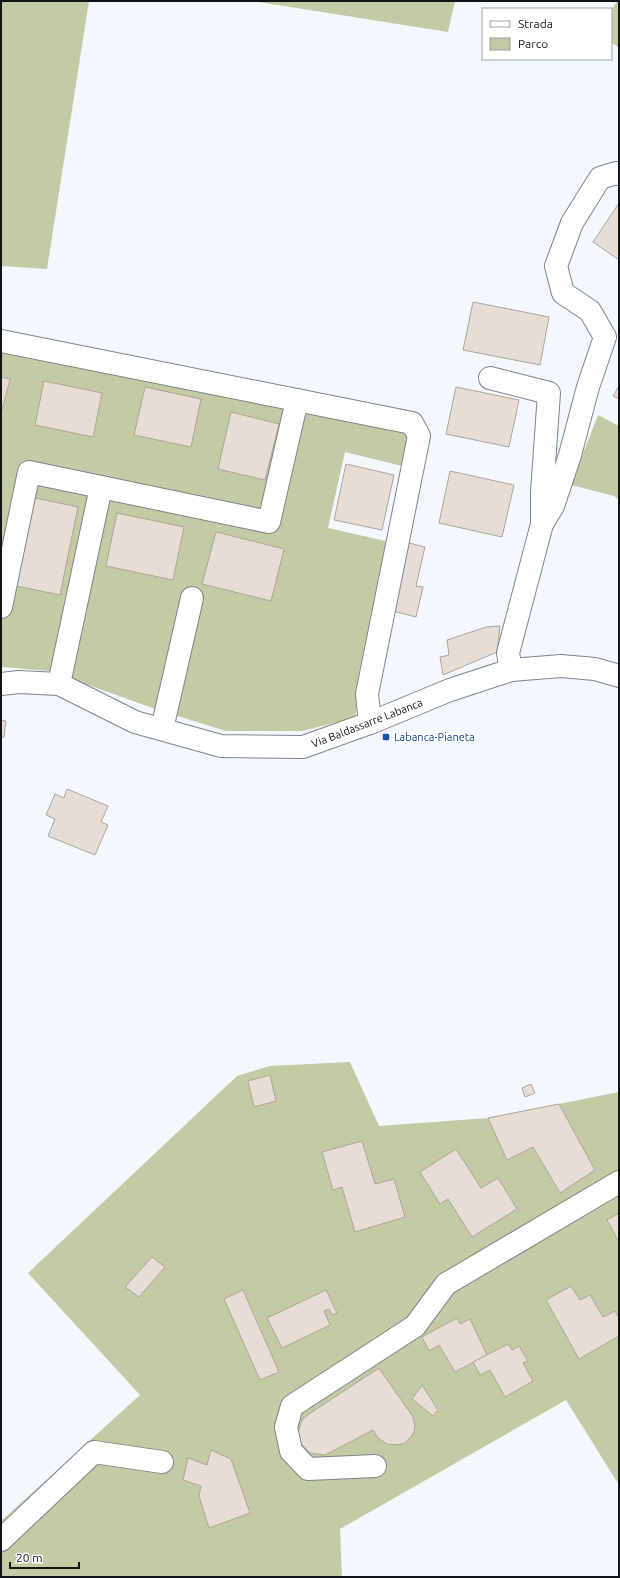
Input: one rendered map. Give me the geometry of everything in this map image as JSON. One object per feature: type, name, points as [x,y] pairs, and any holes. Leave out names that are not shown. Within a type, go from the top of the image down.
[{"type":"street","points":[[542,524],[553,506],[570,455],[588,387],[605,337],[590,311],[563,293],[556,266],[572,223],[600,178],[616,173],[619,174]]},
{"type":"street","points":[[1,341],[412,423],[419,436],[367,694],[370,723]]},
{"type":"street","points":[[490,378],[549,393],[542,492],[542,524],[508,653],[511,670]]},
{"type":"street","points":[[1,607],[28,472],[269,522],[298,400]]},
{"type":"street","points":[[59,684],[101,487]]},
{"type":"street","points":[[162,729],[192,598]]},
{"type":"street","name":"Via Baldassarre Labanca","points":[[1,684],[19,682],[59,684],[135,722],[221,746],[303,747],[370,723],[450,690],[511,670],[561,666],[595,670],[619,676]]},
{"type":"street","points":[[375,1466],[308,1469],[291,1451],[286,1426],[292,1406],[415,1326],[446,1284],[619,1182]]},
{"type":"street","points":[[1,1540],[94,1452],[162,1462]]},
{"type":"green space","points":[[1,1],[89,1],[47,269],[1,266]]},
{"type":"green space","points":[[252,1],[455,1],[448,32]]},
{"type":"green space","points":[[617,1],[619,1],[619,47],[612,44],[612,9]]},
{"type":"green space","points":[[1,332],[412,411],[402,466],[345,452],[328,528],[386,541],[355,718],[302,731],[226,731],[155,709],[50,671],[1,667]]},
{"type":"green space","points":[[598,415],[619,426],[619,500],[614,496],[571,485]]},
{"type":"green space","points":[[350,1062],[379,1126],[488,1118],[619,1092],[619,1485],[566,1400],[340,1529],[342,1577],[1,1577],[1,1521],[140,1395],[28,1273],[237,1076],[270,1066]]},
{"type":"building","points":[[619,203],[619,260],[593,242]]},
{"type":"building","points":[[473,302],[549,317],[540,365],[463,350]]},
{"type":"building","points":[[1,377],[10,379],[1,414]]},
{"type":"building","points":[[44,381],[102,393],[93,437],[35,425]]},
{"type":"building","points":[[619,386],[619,399],[613,396]]},
{"type":"building","points":[[145,387],[201,399],[191,447],[134,435]]},
{"type":"building","points":[[456,387],[519,400],[509,447],[446,434]]},
{"type":"building","points":[[231,412],[279,424],[265,480],[218,469]]},
{"type":"building","points":[[346,464],[394,475],[382,530],[334,520]]},
{"type":"building","points":[[450,471],[514,485],[502,537],[439,523]]},
{"type":"building","points":[[31,497],[78,507],[60,595],[12,585]]},
{"type":"building","points":[[117,513],[184,527],[173,580],[106,566]]},
{"type":"building","points":[[216,532],[284,549],[271,601],[202,584]]},
{"type":"building","points":[[409,543],[425,547],[416,586],[423,587],[416,617],[393,611]]},
{"type":"building","points":[[500,626],[497,652],[443,675],[440,657],[449,655],[447,640],[486,627]]},
{"type":"building","points":[[1,720],[6,721],[4,737],[1,737]]},
{"type":"building","points":[[67,789],[108,806],[101,822],[108,825],[95,855],[48,836],[55,819],[46,815],[55,794],[64,798]]},
{"type":"building","points":[[270,1075],[276,1101],[254,1107],[248,1081]]},
{"type":"building","points":[[531,1084],[535,1093],[525,1097],[522,1088]]},
{"type":"building","points":[[559,1104],[595,1170],[560,1193],[533,1147],[507,1160],[488,1118]]},
{"type":"building","points":[[362,1141],[375,1184],[394,1179],[405,1217],[355,1232],[342,1187],[333,1190],[322,1152]]},
{"type":"building","points":[[456,1149],[481,1188],[498,1178],[517,1209],[472,1237],[448,1199],[440,1204],[420,1172]]},
{"type":"building","points":[[619,1213],[619,1242],[607,1220]]},
{"type":"building","points":[[152,1257],[165,1267],[139,1297],[125,1287]]},
{"type":"building","points":[[571,1286],[580,1300],[590,1295],[603,1317],[615,1311],[619,1318],[619,1336],[579,1359],[546,1300]]},
{"type":"building","points":[[243,1290],[279,1372],[260,1380],[224,1299]]},
{"type":"building","points":[[326,1290],[337,1313],[332,1315],[329,1309],[324,1311],[330,1325],[282,1348],[267,1318]]},
{"type":"building","points":[[457,1318],[460,1324],[470,1319],[487,1355],[455,1372],[439,1345],[429,1351],[422,1337]]},
{"type":"building","points":[[508,1344],[512,1350],[519,1346],[528,1361],[523,1363],[533,1381],[505,1397],[490,1370],[480,1375],[473,1362]]},
{"type":"building","points":[[379,1368],[413,1417],[415,1425],[414,1432],[411,1437],[405,1443],[398,1445],[387,1444],[378,1438],[373,1430],[325,1455],[310,1453],[299,1440],[298,1433],[302,1420]]},
{"type":"building","points":[[422,1385],[438,1410],[433,1416],[412,1399]]},
{"type":"building","points":[[211,1450],[231,1459],[250,1513],[209,1528],[199,1496],[201,1486],[183,1480],[188,1458],[207,1465]]},
{"type":"place","name":"Labanca-Pianeta","points":[[386,737]]}]
